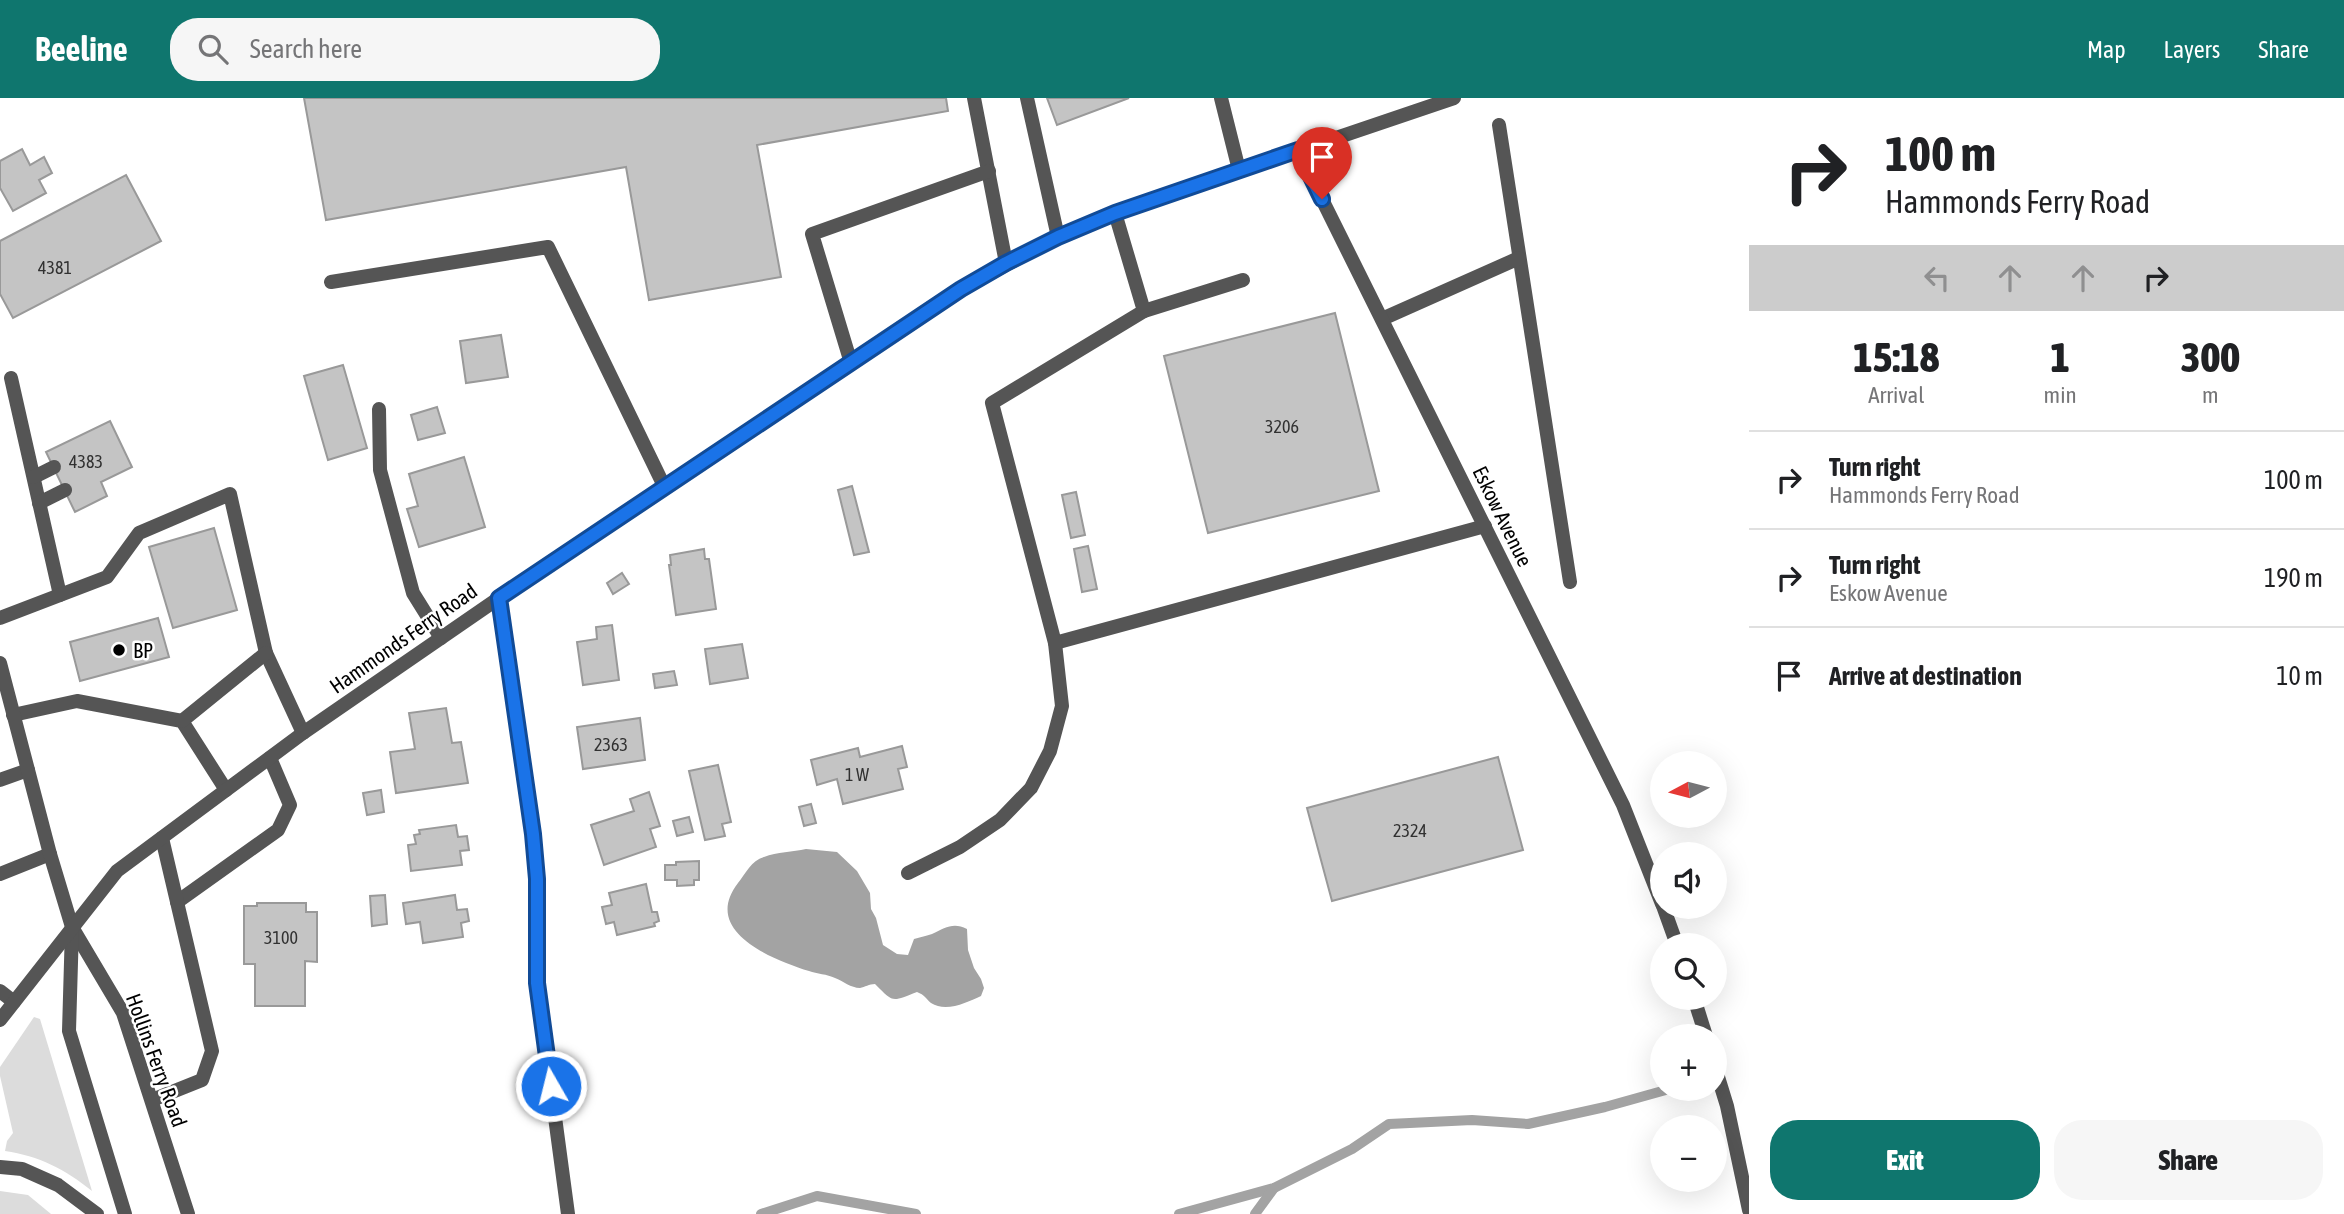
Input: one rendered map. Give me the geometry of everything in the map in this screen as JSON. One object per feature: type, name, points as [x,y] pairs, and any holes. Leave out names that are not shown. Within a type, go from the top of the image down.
[{"type":"street","points":[[974,98],[1006,263]]},
{"type":"street","points":[[1027,98],[1058,237]]},
{"type":"street","points":[[1221,98],[1239,170]]},
{"type":"street","name":"Hammonds Ferry Road","points":[[0,1020],[117,871],[303,733],[499,598],[961,289],[1058,237],[1115,213],[1454,98]]},
{"type":"street","points":[[1499,125],[1570,582]]},
{"type":"street","name":"Eskow Avenue","points":[[1298,150],[1623,805],[1650,872]]},
{"type":"street","points":[[851,363],[813,234],[989,171]]},
{"type":"street","points":[[1115,213],[1144,311]]},
{"type":"street","points":[[331,282],[548,247],[665,488]]},
{"type":"street","points":[[1382,319],[1519,258]]},
{"type":"street","points":[[908,873],[960,846],[1000,820],[1031,788],[1050,751],[1062,706],[1055,643],[992,403],[1144,311],[1243,281]]},
{"type":"street","points":[[11,378],[60,595]]},
{"type":"street","points":[[379,409],[380,470],[413,593],[441,638]]},
{"type":"street","points":[[34,477],[54,467]]},
{"type":"street","points":[[40,503],[65,490]]},
{"type":"street","points":[[0,618],[107,577],[139,533],[230,494],[266,653],[303,733]]},
{"type":"street","points":[[1055,643],[1485,526]]},
{"type":"street","points":[[499,598],[533,834],[537,879],[537,983],[568,1214]]},
{"type":"street","points":[[182,721],[266,653]]},
{"type":"street","name":"Hollins Ferry Road","points":[[1,672],[72,927],[123,1013],[188,1214]]},
{"type":"street","points":[[13,715],[76,701],[182,721],[226,790]]},
{"type":"street","points":[[177,902],[278,830],[290,805],[270,758]]},
{"type":"street","points":[[0,780],[28,770]]},
{"type":"street","points":[[152,1100],[202,1080],[212,1051],[162,838]]},
{"type":"street","points":[[0,874],[50,854]]},
{"type":"street","name":"Hollins Ferry Road","points":[[72,927],[69,1031],[125,1214]]},
{"type":"street","points":[[0,991],[13,1002]]},
{"type":"street","points":[[1725,1101],[1749,1209]]},
{"type":"street","points":[[0,1167],[22,1169],[58,1185],[97,1214]]},
{"type":"shaded area","points":[[806,849],[837,852],[857,871],[870,893],[871,909],[883,945],[897,954],[908,955],[914,939],[949,927],[967,929],[968,950],[984,988],[981,996],[950,1007],[937,1006],[917,992],[893,999],[875,984],[853,987],[832,977],[777,959],[745,940],[734,929],[728,915],[729,900],[738,883],[759,859]]},
{"type":"shaded area","points":[[34,1017],[40,1019],[92,1191],[51,1165],[29,1156],[5,1151],[7,1141],[13,1133],[0,1067]]},
{"type":"shaded area","points":[[0,1191],[28,1195],[51,1214],[0,1214]]},
{"type":"building","points":[[304,98],[946,98],[948,111],[757,145],[781,277],[649,300],[626,167],[326,220]]},
{"type":"building","points":[[1047,98],[1129,98],[1057,125]]},
{"type":"building","points":[[22,149],[30,165],[44,157],[52,173],[39,180],[46,193],[13,211],[0,188],[0,161]]},
{"type":"building","points":[[126,175],[161,241],[13,318],[0,294],[0,241]]},
{"type":"building","points":[[1335,313],[1379,491],[1208,533],[1164,356]]},
{"type":"building","points":[[501,335],[508,377],[466,383],[460,341]]},
{"type":"building","points":[[343,365],[367,448],[328,460],[304,376]]},
{"type":"building","points":[[437,407],[445,433],[418,440],[411,415]]},
{"type":"building","points":[[110,421],[132,467],[101,482],[107,496],[75,512],[46,452]]},
{"type":"building","points":[[464,457],[485,527],[419,547],[407,509],[418,506],[409,474]]},
{"type":"building","points":[[852,486],[869,552],[854,555],[838,490]]},
{"type":"building","points":[[1076,492],[1085,535],[1071,538],[1062,495]]},
{"type":"building","points":[[214,528],[237,610],[173,628],[149,547]]},
{"type":"building","points":[[1088,546],[1097,589],[1082,592],[1074,549]]},
{"type":"building","points":[[704,549],[705,559],[709,559],[716,609],[676,615],[670,555]]},
{"type":"building","points":[[622,573],[629,584],[613,594],[607,583]]},
{"type":"building","name":"BP","points":[[158,618],[169,657],[80,681],[70,642]]},
{"type":"building","points":[[612,625],[619,680],[583,685],[577,642],[597,639],[596,627]]},
{"type":"building","points":[[742,644],[748,678],[710,684],[705,649]]},
{"type":"building","points":[[674,671],[677,685],[655,688],[653,674]]},
{"type":"building","points":[[446,708],[452,743],[461,742],[468,783],[396,793],[390,752],[415,749],[409,713]]},
{"type":"building","points":[[640,718],[645,760],[583,769],[577,727]]},
{"type":"building","points":[[902,746],[907,767],[898,769],[903,789],[843,804],[837,779],[817,785],[811,760],[858,748],[860,757]]},
{"type":"building","points":[[1498,757],[1523,850],[1332,901],[1307,808]]},
{"type":"building","points":[[718,765],[731,822],[722,824],[725,836],[705,840],[689,771]]},
{"type":"building","points":[[381,790],[384,812],[367,815],[363,793]]},
{"type":"building","points":[[649,792],[660,826],[650,829],[656,847],[604,865],[591,825],[634,811],[630,799]]},
{"type":"building","points":[[811,804],[816,823],[804,826],[799,807]]},
{"type":"building","points":[[689,817],[693,832],[677,836],[673,821]]},
{"type":"building","points":[[456,825],[458,837],[467,836],[469,850],[460,851],[462,865],[411,871],[408,845],[416,844],[414,835],[420,834],[419,830]]},
{"type":"building","points":[[699,861],[699,880],[694,880],[694,885],[677,886],[677,880],[665,880],[665,865]]},
{"type":"building","points":[[646,884],[652,912],[657,912],[659,921],[654,923],[655,926],[617,935],[614,922],[606,924],[602,907],[612,905],[609,893]]},
{"type":"building","points":[[385,895],[387,924],[372,926],[370,896]]},
{"type":"building","points":[[455,895],[457,910],[467,909],[469,921],[461,923],[463,937],[423,943],[420,922],[406,924],[403,903]]},
{"type":"building","points":[[257,903],[306,903],[306,912],[317,912],[317,962],[305,961],[305,1006],[255,1006],[255,964],[244,964],[244,906],[257,906]]},
{"type":"waterway","points":[[1179,1214],[1274,1188],[1352,1149],[1389,1124],[1472,1120],[1528,1124],[1650,1094]]},
{"type":"waterway","points":[[1255,1214],[1274,1188]]},
{"type":"waterway","points":[[761,1214],[817,1196],[916,1214]]},
{"type":"place","name":"BP","points":[[119,650]]},
{"type":"route","points":[[551,1086],[537,983],[537,879],[533,834],[499,598],[961,289],[1058,237],[1115,213],[1298,150],[1322,199]]}]
